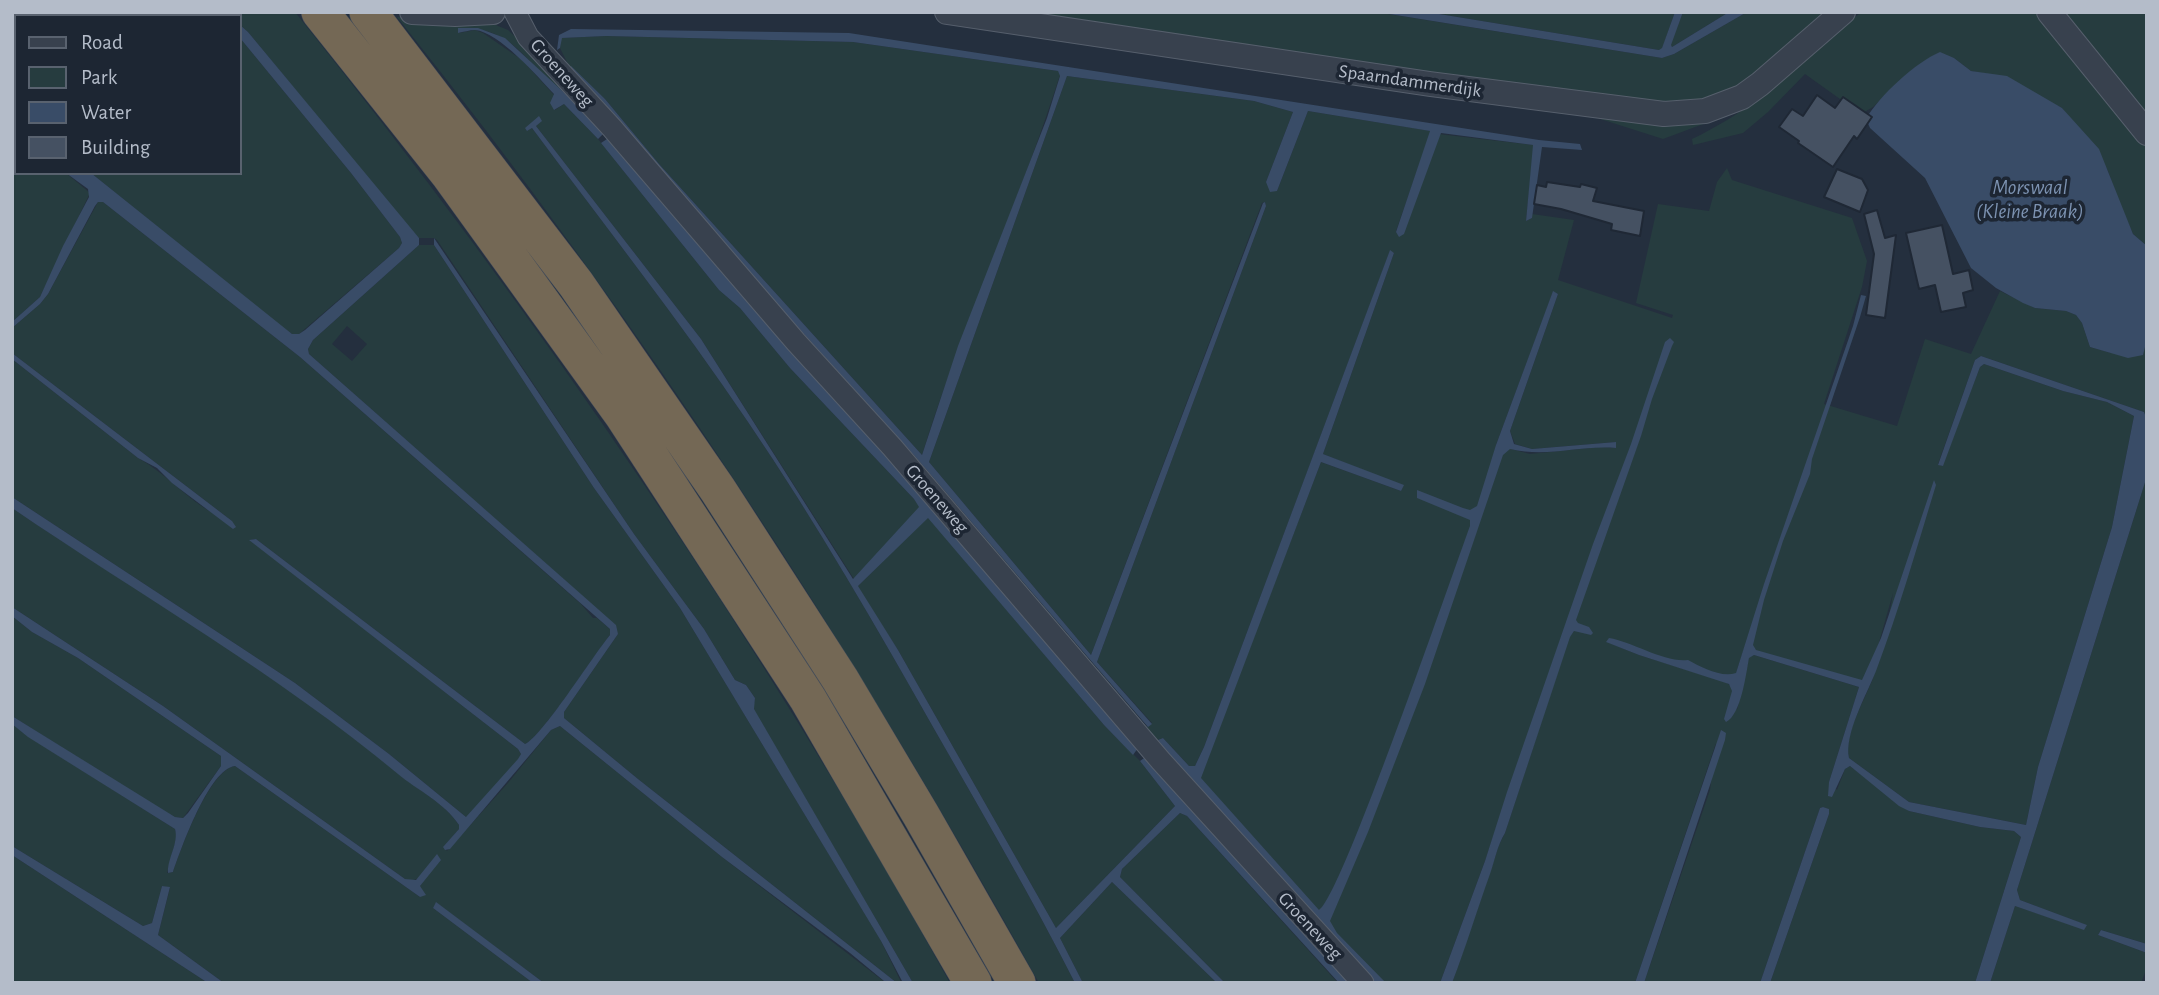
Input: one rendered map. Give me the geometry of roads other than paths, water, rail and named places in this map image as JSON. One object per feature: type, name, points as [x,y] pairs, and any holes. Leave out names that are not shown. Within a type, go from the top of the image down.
[{"type":"highway","points":[[320,12],[449,174],[623,415],[808,699],[973,983]]},
{"type":"highway","points":[[368,12],[576,284],[718,490],[846,691],[1017,983]]},
{"type":"street","points":[[412,12],[493,12]]},
{"type":"street","name":"Groeneweg","points":[[515,12],[528,37],[612,128],[796,342],[892,447],[1161,761],[1363,983]]},
{"type":"street","name":"Spaarndammerdijk","points":[[947,12],[1535,99],[1671,114],[1705,111],[1742,97],[1760,85],[1843,12]]},
{"type":"street","points":[[2054,16],[2147,133]]},
{"type":"water","points":[[1377,12],[1427,12],[1659,50],[1675,12],[1683,12],[1672,47],[1729,12],[1747,12],[1674,54],[1662,58]]},
{"type":"water","points":[[242,27],[419,238],[419,245],[313,340],[308,349],[309,354],[616,625],[618,634],[564,712],[564,718],[897,983],[884,981],[722,857],[560,726],[551,730],[450,849],[445,850],[443,847],[459,829],[459,825],[439,803],[257,669],[12,508],[12,497],[295,683],[466,817],[518,759],[521,754],[518,749],[249,540],[256,539],[525,744],[555,712],[610,635],[610,629],[300,357],[103,202],[98,202],[95,206],[48,294],[12,328],[12,322],[40,297],[89,197],[88,189],[69,175],[93,175],[292,334],[299,334],[402,243],[351,173],[242,40]]},
{"type":"water","points":[[458,28],[478,28],[505,38],[584,111],[603,134],[598,139],[564,104],[554,110],[550,103],[554,94],[518,56],[495,38],[475,30],[458,33]]},
{"type":"water","points":[[571,29],[849,33],[1539,140],[1580,144],[1582,150],[1542,147],[1532,218],[1526,221],[1533,145],[1441,133],[1404,234],[1399,237],[1396,232],[1430,131],[1308,111],[1277,191],[1270,192],[1266,182],[1293,112],[1254,101],[1067,76],[929,462],[1091,655],[1265,202],[1266,206],[1097,662],[1152,724],[1148,727],[913,454],[570,68],[571,66],[605,99],[659,164],[922,455],[958,346],[1047,118],[1060,76],[1058,71],[853,42],[606,36],[562,38],[557,50],[559,35]]},
{"type":"water","name":"Morswaal (Kleine Braak)","points":[[1940,52],[1954,58],[1971,71],[2007,76],[2062,108],[2099,149],[2133,234],[2147,246],[2147,339],[2143,355],[2128,358],[2090,347],[2082,323],[2076,315],[2066,311],[2035,308],[2023,303],[1996,288],[1971,268],[1925,178],[1870,128],[1866,119],[1889,90],[1909,72]]},
{"type":"water","points":[[539,116],[542,121],[536,126],[701,339],[853,579],[919,507],[790,368],[740,308],[719,290],[601,143],[607,139],[883,448],[1138,748],[1133,755],[1104,725],[928,518],[858,586],[898,650],[1056,928],[1175,806],[1140,761],[1147,756],[1354,983],[1339,983],[1187,816],[1180,813],[1122,869],[1120,877],[1225,983],[1217,983],[1112,882],[1060,938],[1083,983],[1075,983],[990,826],[822,537],[696,347],[532,128],[527,131],[525,128]]},
{"type":"water","points":[[434,238],[634,534],[704,629],[735,680],[746,685],[755,698],[754,709],[913,983],[900,983],[902,981],[881,941],[680,608],[594,488],[434,245]]},
{"type":"water","points":[[1390,250],[1394,253],[1323,454],[1404,485],[1401,491],[1321,462],[1201,778],[1319,910],[1331,893],[1372,797],[1470,526],[1470,520],[1417,498],[1417,490],[1470,510],[1477,506],[1496,445],[1553,291],[1558,294],[1510,431],[1514,444],[1532,449],[1616,442],[1616,448],[1550,452],[1510,449],[1503,455],[1425,684],[1368,832],[1330,921],[1337,933],[1386,983],[1375,983],[1171,758],[1158,740],[1163,738],[1189,766],[1195,766]]},
{"type":"water","points":[[1861,295],[1866,296],[1860,317],[1812,459],[1810,474],[1783,541],[1753,645],[1756,650],[1862,680],[1881,638],[1934,480],[1936,485],[1900,602],[1853,726],[1848,748],[1849,758],[1909,802],[2026,825],[2038,767],[2112,527],[2134,416],[2107,402],[2063,391],[1984,364],[1980,367],[1943,466],[1938,465],[1975,360],[1981,356],[2144,412],[2147,420],[2147,476],[2017,890],[2020,900],[2087,925],[2084,930],[2015,906],[1990,983],[1975,983],[2021,837],[2014,831],[1980,827],[1909,811],[1850,766],[1845,769],[1832,797],[1828,796],[1829,782],[1859,687],[1754,655],[1749,658],[1736,711],[1726,722],[1724,719],[1732,691],[1729,684],[1606,642],[1609,638],[1618,640],[1669,658],[1688,660],[1718,673],[1736,673],[1853,326]]},
{"type":"water","points":[[1670,338],[1674,342],[1576,620],[1589,627],[1593,633],[1591,635],[1574,631],[1570,637],[1452,983],[1440,983],[1665,342]]},
{"type":"water","points":[[12,353],[232,521],[236,527],[233,529],[172,483],[157,468],[138,458],[12,359]]},
{"type":"water","points":[[12,607],[163,706],[405,879],[416,880],[437,854],[441,860],[420,886],[426,895],[420,897],[235,766],[225,770],[206,795],[189,829],[173,872],[168,873],[175,829],[28,737],[12,724],[12,716],[175,817],[183,818],[188,813],[221,766],[221,756],[78,658],[32,632],[12,616]]},
{"type":"water","points":[[1721,730],[1726,733],[1725,740],[1644,983],[1635,983]]},
{"type":"water","points":[[1820,808],[1829,809],[1829,814],[1770,983],[1760,983]]},
{"type":"water","points":[[12,846],[143,926],[152,923],[162,886],[170,887],[158,935],[224,983],[208,983],[12,855]]},
{"type":"water","points":[[436,902],[544,983],[533,983],[433,908]]},
{"type":"water","points":[[2101,930],[2147,944],[2147,953],[2098,935]]}]
